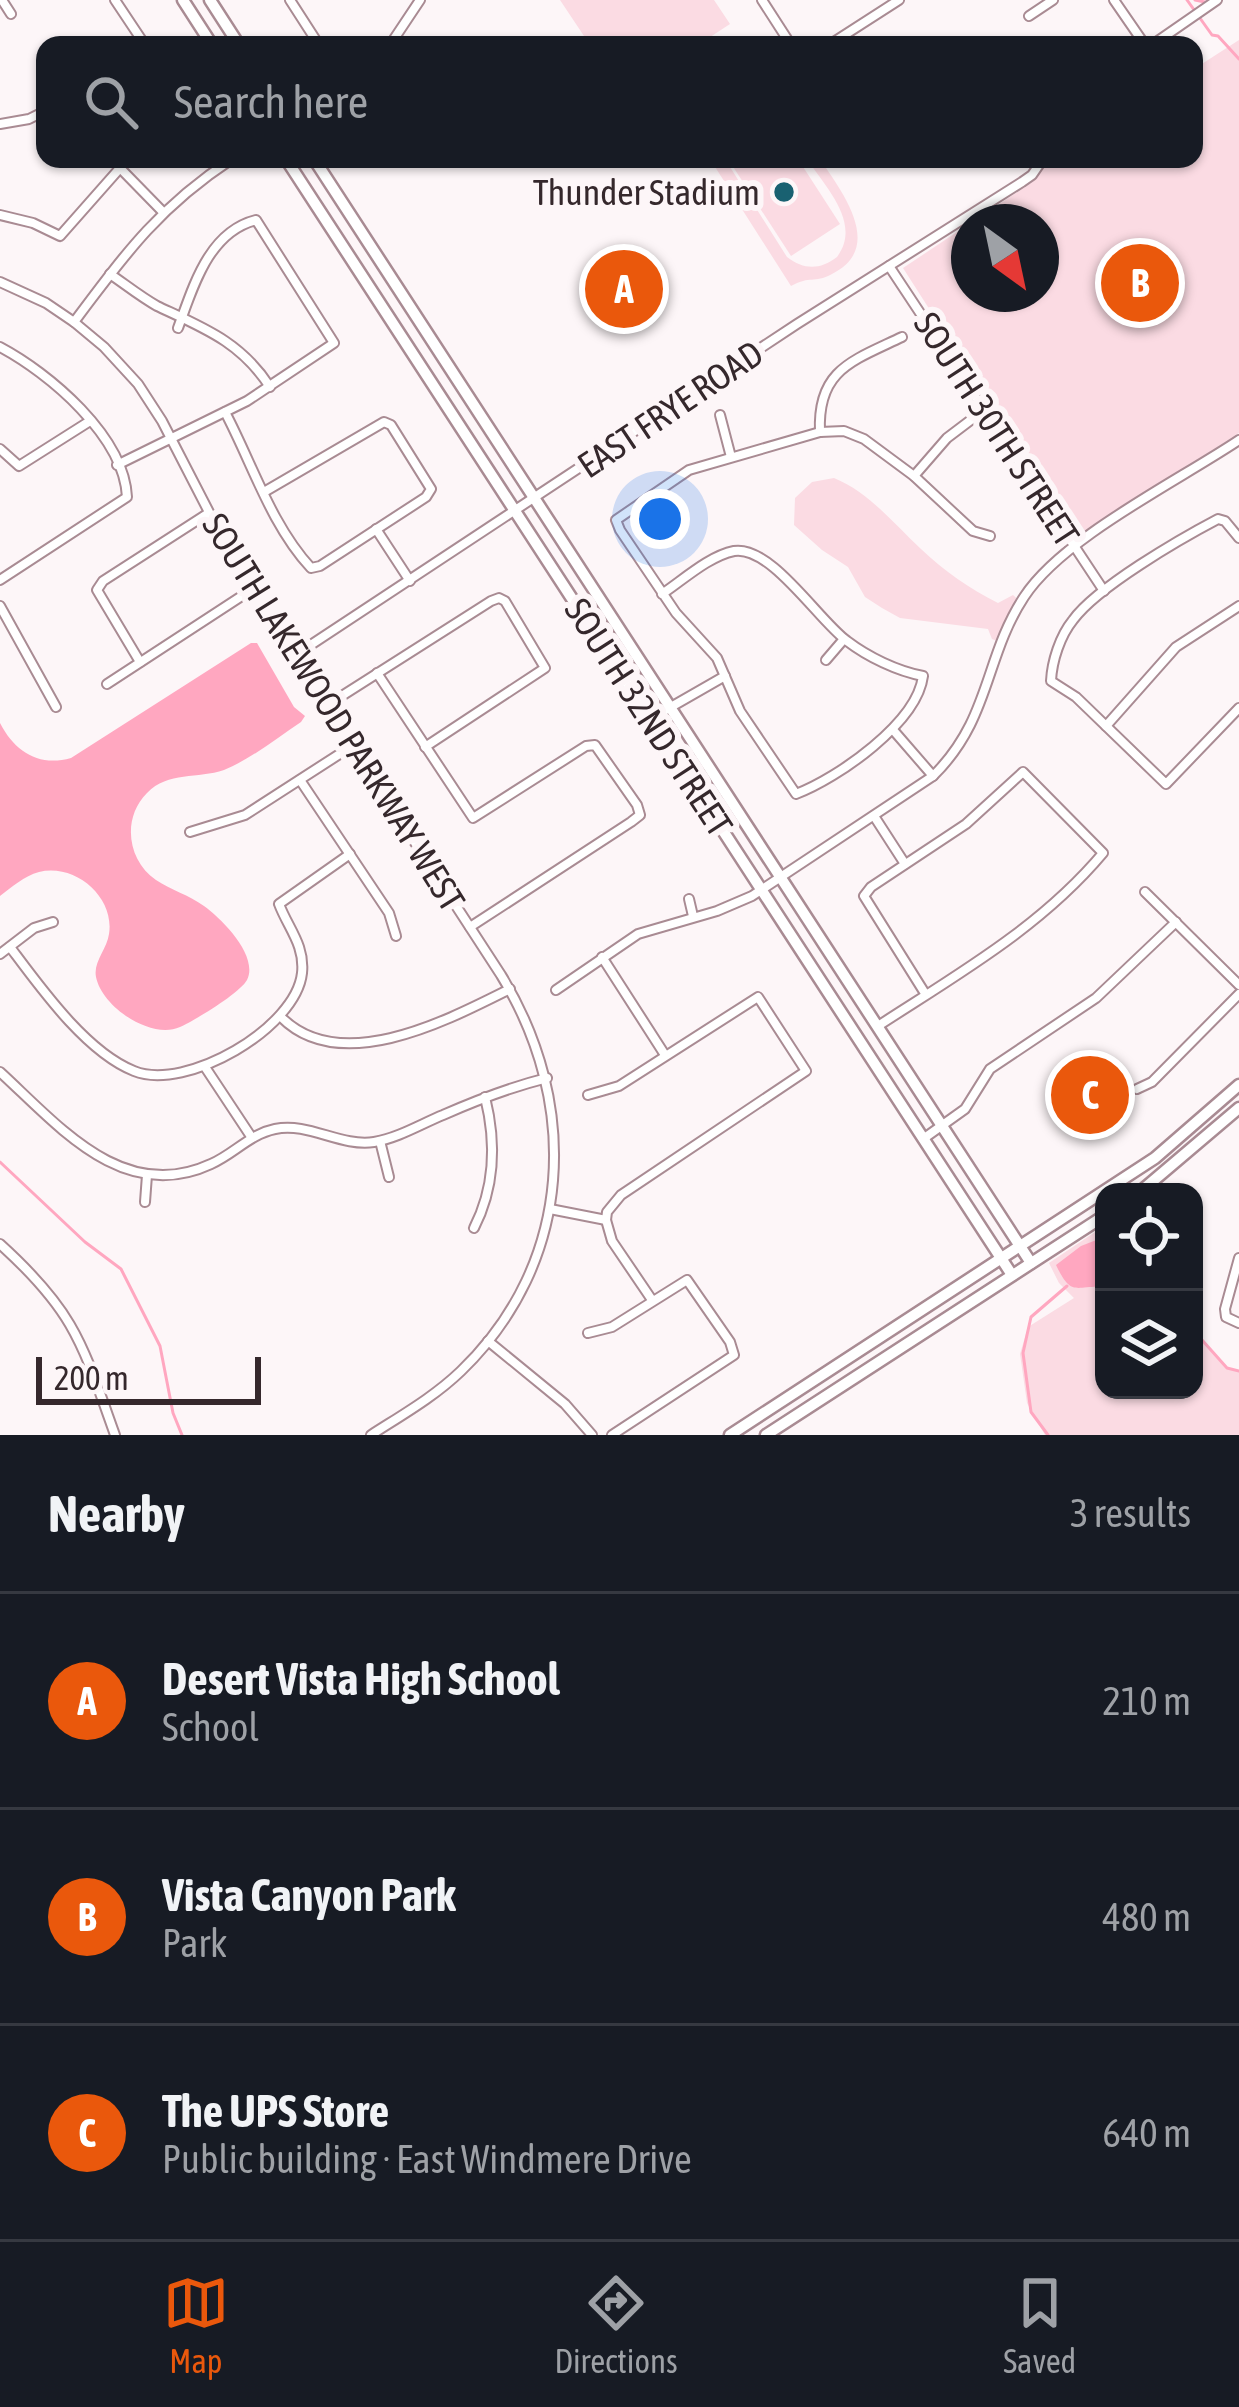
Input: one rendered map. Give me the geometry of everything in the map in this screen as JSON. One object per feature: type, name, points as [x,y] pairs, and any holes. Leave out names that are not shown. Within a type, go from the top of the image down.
[{"type":"main road","points":[[183,0],[206,36]]},
{"type":"main road","points":[[210,0],[233,36]]},
{"type":"main road","name":"SOUTH 32ND STREET","points":[[292,168],[1012,1275]]},
{"type":"main road","name":"SOUTH 32ND STREET","points":[[320,168],[1031,1263]]},
{"type":"main road","points":[[730,1435],[1173,1145],[1239,1085]]},
{"type":"main road","points":[[1151,1183],[1239,1108]]},
{"type":"main road","points":[[766,1435],[1095,1222]]},
{"type":"street","points":[[2,0],[11,14]]},
{"type":"street","points":[[116,0],[135,36]]},
{"type":"street","points":[[304,0],[292,3],[314,36]]},
{"type":"street","points":[[395,36],[420,0]]},
{"type":"street","points":[[761,0],[785,36]]},
{"type":"street","points":[[843,36],[899,0]]},
{"type":"street","points":[[1029,16],[1053,0]]},
{"type":"street","points":[[1114,0],[1141,36]]},
{"type":"street","points":[[1164,36],[1217,0]]},
{"type":"street","points":[[0,124],[36,116]]},
{"type":"street","points":[[29,119],[32,130]]},
{"type":"street","points":[[0,215],[60,236],[118,168]]},
{"type":"street","points":[[120,168],[162,211]]},
{"type":"street","points":[[74,322],[162,211],[220,168]]},
{"type":"street","name":"EAST FRYE ROAD","points":[[294,656],[1036,168]]},
{"type":"street","points":[[117,464],[270,387],[334,343],[256,220],[214,248],[178,328]]},
{"type":"street","name":"SOUTH 30TH STREET","points":[[890,266],[1104,591]]},
{"type":"street","points":[[110,274],[153,304],[237,347],[270,387]]},
{"type":"street","name":"SOUTH LAKEWOOD PARKWAY WEST","points":[[0,282],[74,322],[128,372],[170,439],[251,590],[510,989],[547,1078],[555,1151],[550,1209],[528,1276],[488,1341],[437,1392],[371,1435]]},
{"type":"street","points":[[820,432],[818,405],[835,377],[859,357],[902,337]]},
{"type":"street","points":[[0,347],[54,382],[90,421],[117,464],[127,497],[0,580]]},
{"type":"street","points":[[914,476],[947,438],[984,410]]},
{"type":"street","points":[[225,412],[264,492],[311,568],[427,497],[431,489],[385,422],[376,423],[264,492]]},
{"type":"street","points":[[720,415],[730,457]]},
{"type":"street","points":[[0,449],[19,466],[90,421]]},
{"type":"street","points":[[662,594],[718,556],[738,550],[755,556],[794,586],[844,639],[863,652],[922,676],[921,693],[894,730],[796,794],[740,711],[710,647],[662,594],[616,520],[674,478],[820,432],[855,434],[914,476],[974,531],[990,536]]},
{"type":"street","points":[[556,990],[649,929],[735,904],[761,890],[933,776],[958,750],[976,720],[1021,602],[1048,567],[1239,440]]},
{"type":"street","points":[[140,662],[97,590],[103,581],[207,514]]},
{"type":"street","points":[[1239,538],[1226,521],[1218,519],[1104,591],[1072,620],[1051,681],[1076,697],[1166,784],[1239,708]]},
{"type":"street","points":[[376,529],[410,581]]},
{"type":"street","points":[[107,683],[251,590]]},
{"type":"street","points":[[326,706],[499,598],[506,601],[545,668],[425,747]]},
{"type":"street","points":[[0,606],[56,707]]},
{"type":"street","points":[[1106,726],[1176,646],[1239,606]]},
{"type":"street","points":[[826,660],[844,639]]},
{"type":"street","points":[[377,673],[473,818],[586,746],[595,745],[640,815],[470,927]]},
{"type":"street","points":[[650,719],[725,676]]},
{"type":"street","points":[[894,730],[933,776]]},
{"type":"street","points":[[190,832],[245,815],[352,746]]},
{"type":"street","points":[[878,1026],[926,995],[1025,929],[1103,853],[1023,772],[966,824],[864,896],[926,995]]},
{"type":"street","points":[[300,780],[389,913],[396,936]]},
{"type":"street","points":[[874,816],[905,865]]},
{"type":"street","points":[[10,947],[55,1005],[122,1065],[168,1077],[205,1067],[280,1017],[298,988],[302,955],[279,904],[350,854]]},
{"type":"street","points":[[1137,1090],[1152,1082],[1239,990],[1145,892]]},
{"type":"street","points":[[689,898],[694,916]]},
{"type":"street","points":[[0,954],[34,928],[53,922]]},
{"type":"street","points":[[922,1139],[965,1109],[990,1070],[1096,998],[1175,922]]},
{"type":"street","points":[[602,956],[665,1055]]},
{"type":"street","points":[[280,1017],[316,1037],[364,1044],[398,1037],[510,989]]},
{"type":"street","points":[[588,1096],[619,1086],[758,998],[806,1071],[621,1195],[607,1212],[612,1241],[652,1300]]},
{"type":"street","points":[[205,1067],[252,1138]]},
{"type":"street","points":[[0,1072],[88,1151],[125,1170],[170,1175],[211,1164],[252,1138],[283,1128],[354,1143],[380,1141],[485,1097],[547,1078]]},
{"type":"street","points":[[474,1228],[486,1201],[492,1166],[485,1097]]},
{"type":"street","points":[[380,1141],[388,1177]]},
{"type":"street","points":[[145,1202],[148,1174]]},
{"type":"street","points":[[550,1209],[606,1220]]},
{"type":"street","points":[[0,1244],[51,1293],[70,1320],[90,1360],[115,1435]]},
{"type":"street","points":[[1239,1258],[1226,1317],[1239,1323]]},
{"type":"street","points":[[588,1333],[612,1327],[687,1280],[734,1355],[612,1435]]},
{"type":"street","points":[[488,1341],[565,1404],[592,1435]]},
{"type":"shaded area","points":[[560,0],[714,0],[730,24],[712,36],[584,36]]},
{"type":"shaded area","points":[[1239,40],[1239,433],[1082,535],[1074,535],[903,268],[951,236],[951,312],[1059,312],[1059,204],[999,204],[1031,183],[1042,168],[1203,168],[1203,63]]},
{"type":"shaded area","points":[[716,168],[731,168],[787,257],[812,267],[837,257],[846,231],[838,206],[813,168],[826,168],[838,187],[854,218],[856,249],[848,263],[832,274],[791,286]]},
{"type":"shaded area","name":"Thunder Stadium","points":[[734,168],[804,168],[840,224],[791,256]]},
{"type":"shaded area","points":[[834,478],[870,500],[967,586],[998,603],[1013,595],[1021,602],[1003,643],[992,639],[988,629],[900,618],[865,597],[848,567],[794,525],[795,498],[812,482]]},
{"type":"shaded area","points":[[257,643],[294,707],[305,716],[234,765],[155,786],[139,803],[131,826],[134,850],[146,872],[204,906],[237,939],[248,960],[247,980],[187,1024],[155,1029],[129,1018],[100,988],[96,971],[108,940],[109,920],[106,907],[90,886],[66,873],[39,872],[0,896],[0,723],[29,755],[71,758]]},
{"type":"shaded area","points":[[1095,1232],[1095,1399],[1203,1399],[1203,1340],[1228,1368],[1239,1371],[1239,1435],[1045,1435],[1027,1403],[1020,1354],[1028,1327],[1074,1298],[1049,1263]]},
{"type":"shaded area","points":[[1095,1241],[1095,1287],[1071,1286],[1056,1265]]},
{"type":"waterway","points":[[1187,0],[1212,35],[1239,59]]},
{"type":"waterway","points":[[1195,0],[1205,2]]},
{"type":"waterway","points":[[0,1162],[85,1242],[121,1269],[160,1346],[182,1435]]},
{"type":"waterway","points":[[1048,1435],[1031,1412],[1023,1353],[1031,1317],[1067,1286]]},
{"type":"waterway","points":[[1203,1341],[1227,1368],[1239,1371]]},
{"type":"place","name":"Thunder Stadium","points":[[784,192]]},
{"type":"place","name":"Vista Canyon Park","points":[[1140,283]]},
{"type":"place","name":"Desert Vista High School","points":[[624,289]]},
{"type":"place","name":"The UPS Store","points":[[1090,1095]]}]
